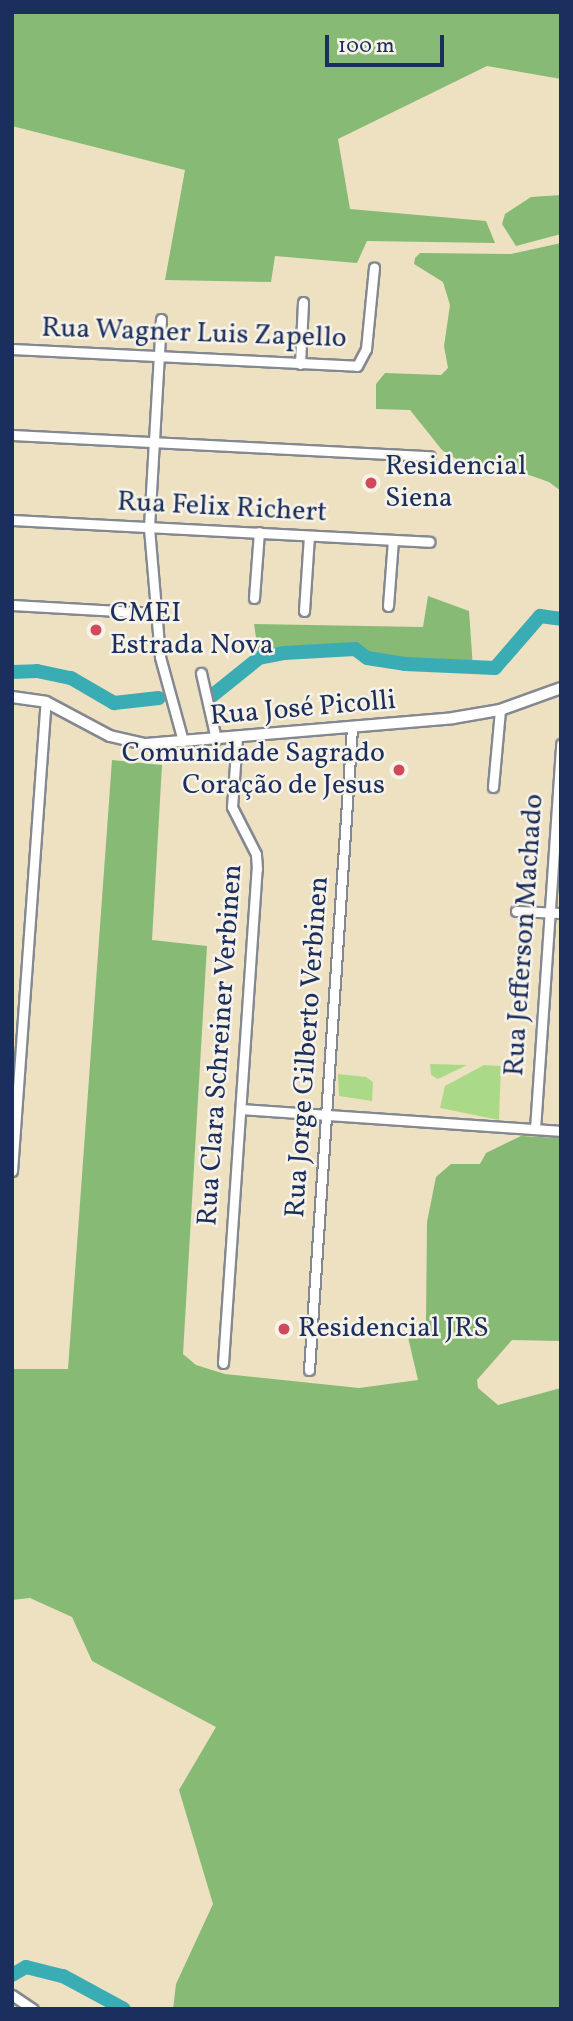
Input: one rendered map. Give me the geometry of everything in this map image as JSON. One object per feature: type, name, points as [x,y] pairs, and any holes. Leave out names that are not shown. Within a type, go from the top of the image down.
[{"type":"street","name":"Rua Wagner Luis Zapello","points":[[12,349],[357,366],[364,360],[374,267]]},
{"type":"street","points":[[300,364],[303,302]]},
{"type":"street","points":[[161,319],[149,528],[154,613],[162,669],[183,741]]},
{"type":"street","points":[[12,435],[429,456]]},
{"type":"street","name":"Rua Felix Richert","points":[[12,520],[429,542]]},
{"type":"street","points":[[254,598],[259,533]]},
{"type":"street","points":[[311,591],[312,536]]},
{"type":"street","points":[[304,611],[312,536]]},
{"type":"street","points":[[391,605],[395,540]]},
{"type":"street","points":[[12,606],[154,613]]},
{"type":"street","points":[[201,673],[216,738]]},
{"type":"street","name":"Rua José Picolli","points":[[12,697],[46,702],[127,742],[237,737],[500,710],[561,688]]},
{"type":"street","points":[[12,1171],[46,702]]},
{"type":"street","points":[[493,787],[500,710]]},
{"type":"street","name":"Rua Jorge Gilberto Verbinen","points":[[309,1370],[352,727]]},
{"type":"street","name":"Rua Clara Schreiner Verbinen","points":[[223,1363],[257,869],[256,854],[232,807],[237,737]]},
{"type":"street","name":"Rua Jefferson Machado","points":[[536,1129],[561,744]]},
{"type":"street","points":[[516,911],[561,913]]},
{"type":"street","points":[[241,1109],[561,1131]]},
{"type":"street","points":[[12,1996],[33,2009]]},
{"type":"green space","points":[[12,12],[561,12],[561,79],[487,66],[338,139],[350,209],[486,221],[495,243],[367,241],[357,263],[275,256],[271,282],[165,280],[185,170],[12,126]]},
{"type":"green space","points":[[561,195],[561,234],[516,246],[502,224],[505,214],[531,197]]},
{"type":"green space","points":[[561,243],[561,491],[549,482],[509,468],[458,460],[442,450],[410,410],[376,409],[376,384],[385,373],[441,375],[448,368],[444,346],[450,305],[443,282],[414,264],[420,253],[511,254]]},
{"type":"green space","points":[[428,596],[469,611],[473,668],[367,658],[355,649],[259,658],[254,624],[423,627]]},
{"type":"green space","points":[[112,760],[162,765],[152,940],[207,946],[183,1354],[196,1365],[225,1374],[359,1388],[418,1380],[407,1333],[426,1322],[427,1222],[436,1177],[451,1164],[480,1164],[486,1153],[521,1136],[561,1138],[561,1346],[560,1341],[512,1340],[477,1380],[478,1388],[498,1405],[561,1388],[561,2009],[173,2009],[176,1984],[213,1904],[179,1790],[216,1727],[92,1661],[72,1617],[30,1598],[12,1600],[12,1369],[68,1369]]},
{"type":"green space","points":[[430,1064],[467,1065],[438,1079],[431,1075]]},
{"type":"green space","points":[[484,1065],[501,1066],[499,1120],[440,1108],[445,1086]]},
{"type":"green space","points":[[338,1074],[366,1077],[373,1082],[372,1101],[339,1096]]},
{"type":"waterway","points":[[213,695],[259,658],[284,653],[355,649],[367,658],[405,664],[495,668],[540,616],[561,619]]},
{"type":"waterway","points":[[12,672],[37,671],[71,678],[114,703],[159,698]]},
{"type":"waterway","points":[[12,1975],[26,1967],[63,1976],[124,2009]]},
{"type":"place","name":"Residencial Siena","points":[[371,483]]},
{"type":"place","name":"CMEI Estrada Nova","points":[[96,630]]},
{"type":"place","name":"Comunidade Sagrado Coração de Jesus","points":[[399,770]]},
{"type":"place","name":"Residencial JRS","points":[[284,1329]]}]
